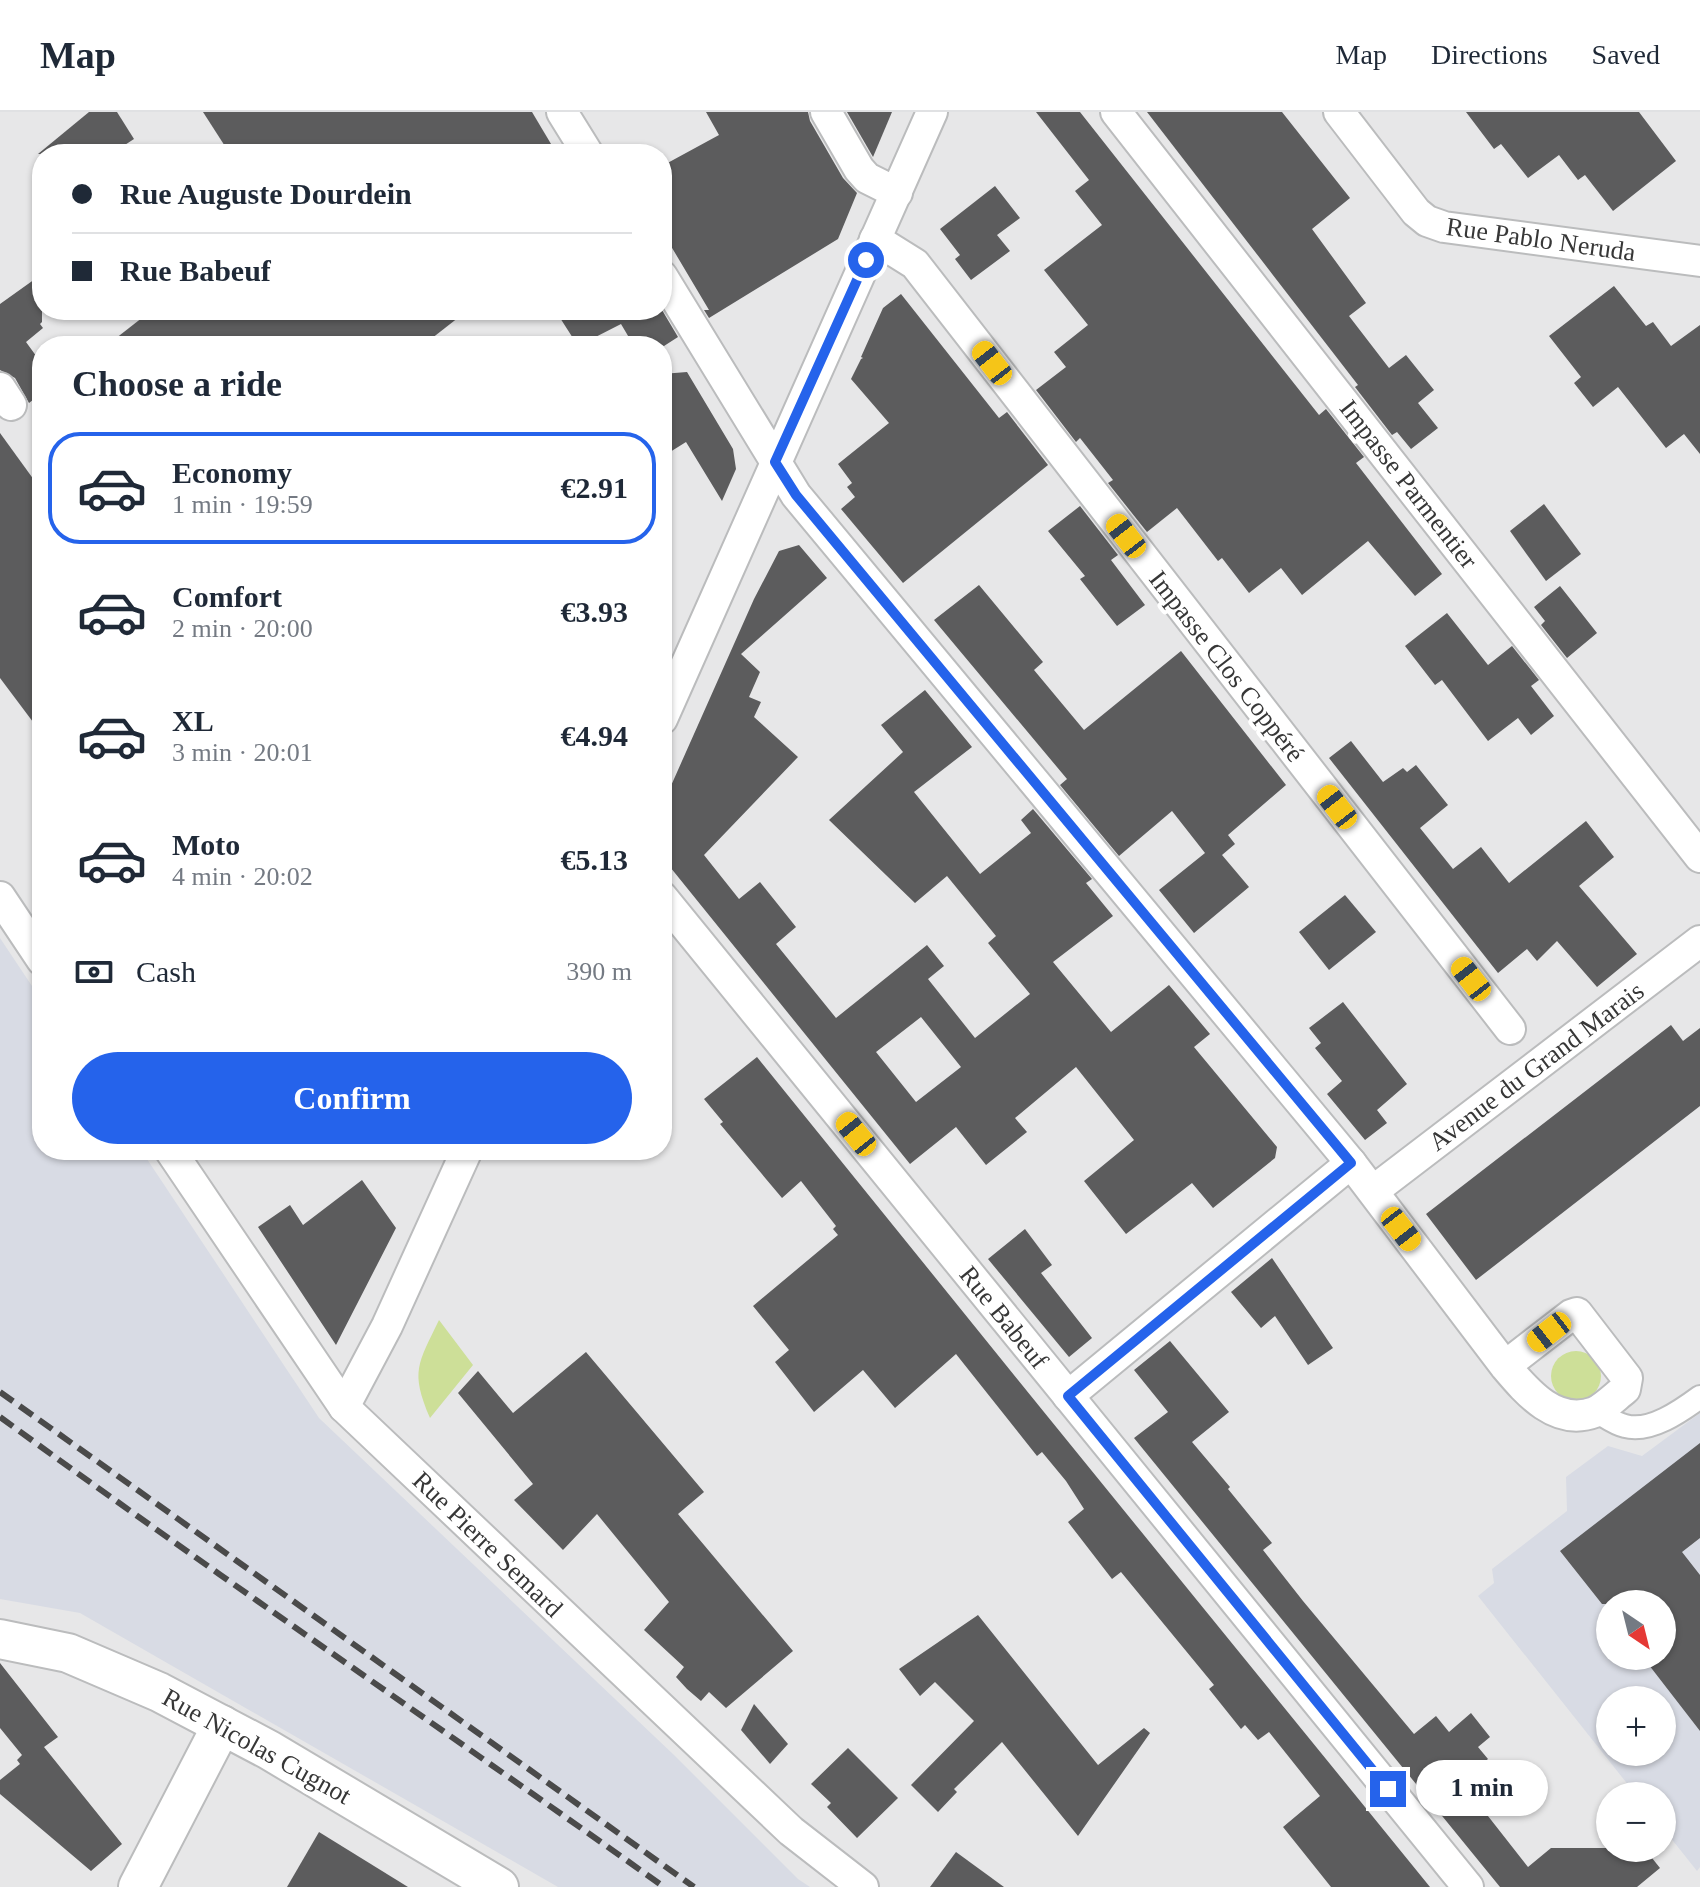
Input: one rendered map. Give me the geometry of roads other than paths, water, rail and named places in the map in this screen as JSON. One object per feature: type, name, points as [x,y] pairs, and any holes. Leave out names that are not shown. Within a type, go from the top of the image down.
[{"type":"street","points":[[562,112],[582,144]]},
{"type":"street","points":[[826,112],[859,169],[867,178],[897,193]]},
{"type":"street","points":[[672,696],[932,112]]},
{"type":"street","name":"Impasse Parmentier","points":[[1116,112],[1700,857]]},
{"type":"street","name":"Rue Pablo Neruda","points":[[1339,112],[1416,212],[1427,221],[1444,227],[1700,261]]},
{"type":"street","name":"Impasse Clos Coppéré","points":[[875,239],[915,264],[1510,1029]]},
{"type":"street","points":[[672,292],[796,495],[1351,1163],[1505,1366],[1540,1403],[1574,1416],[1596,1411],[1625,1389],[1627,1378],[1577,1313],[1505,1366]]},
{"type":"street","points":[[0,897],[32,945]]},
{"type":"street","name":"Rue Babeuf","points":[[672,909],[1468,1887]]},
{"type":"street","name":"Avenue du Grand Marais","points":[[1373,1191],[1700,941]]},
{"type":"street","name":"Rue Pierre Semard","points":[[177,1160],[344,1407],[791,1831],[863,1887]]},
{"type":"street","points":[[344,1407],[387,1326],[462,1160]]},
{"type":"street","points":[[1068,1396],[1351,1163]]},
{"type":"street","points":[[1596,1411],[1625,1426],[1643,1427],[1679,1412],[1700,1397]]},
{"type":"street","name":"Rue Nicolas Cugnot","points":[[0,1639],[68,1653],[159,1692],[269,1750],[499,1887]]},
{"type":"street","points":[[138,1887],[222,1725]]},
{"type":"railway","points":[[0,1392],[694,1887]]},
{"type":"railway","points":[[0,1417],[664,1887]]}]
